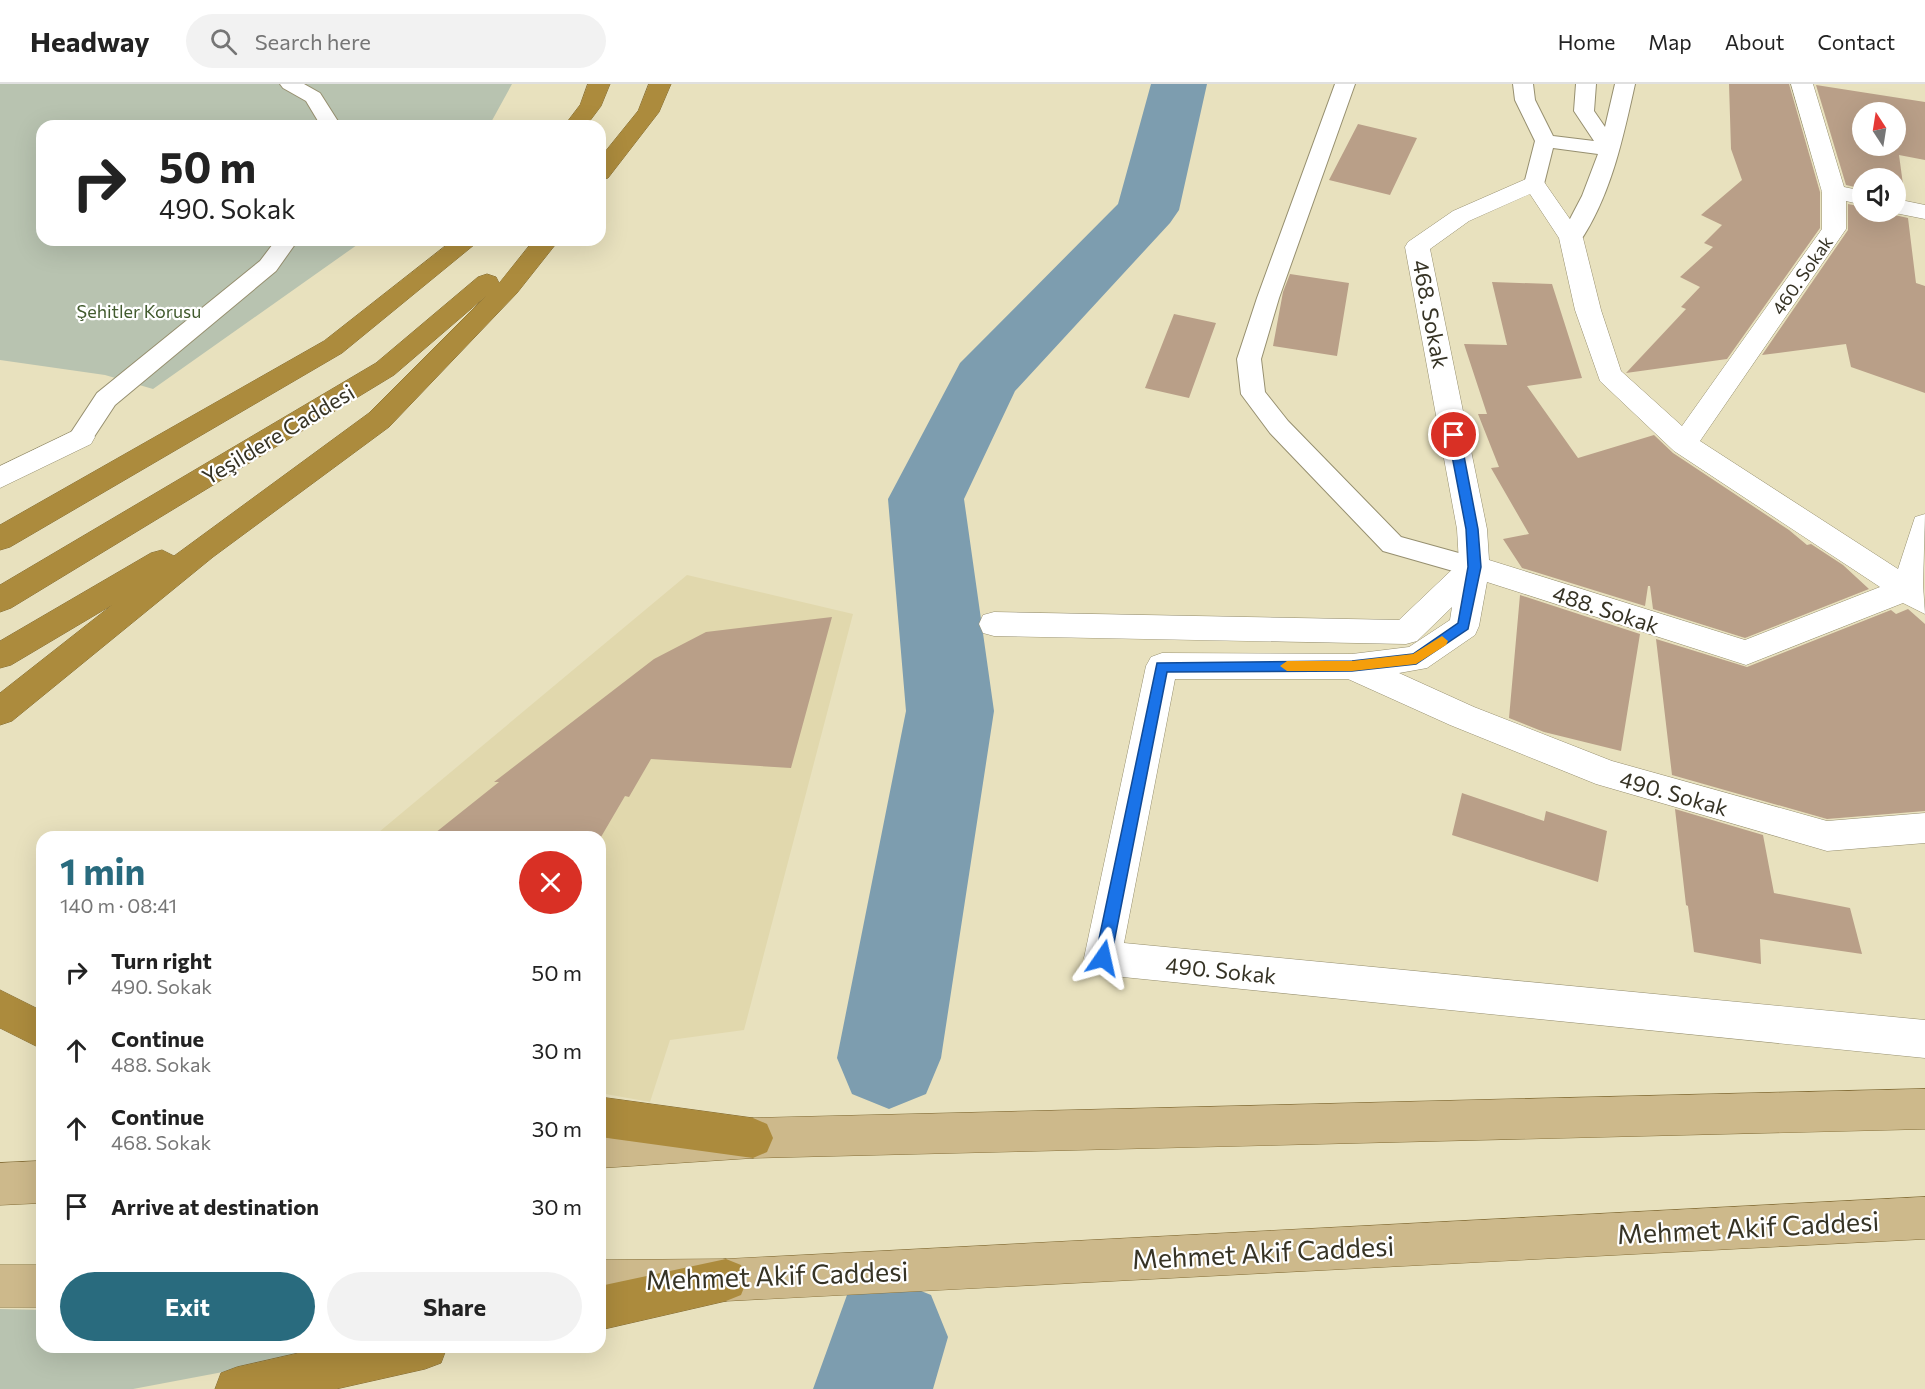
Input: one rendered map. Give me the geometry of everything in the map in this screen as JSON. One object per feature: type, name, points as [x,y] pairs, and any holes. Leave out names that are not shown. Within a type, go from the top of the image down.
[{"type":"highway","points":[[579,120],[590,106],[599,84]]},
{"type":"highway","points":[[606,165],[648,112],[660,84]]},
{"type":"highway","name":"Yeşildere Caddesi","points":[[0,539],[333,347],[460,246]]},
{"type":"highway","name":"Yeşildere Caddesi","points":[[0,600],[385,369],[529,246]]},
{"type":"highway","points":[[0,712],[203,549],[379,420],[508,288],[542,246]]},
{"type":"highway","points":[[0,656],[271,500]]},
{"type":"highway","points":[[0,1008],[36,1028]]},
{"type":"highway","points":[[606,1118],[753,1138]]},
{"type":"highway","points":[[606,1307],[726,1280]]},
{"type":"highway","points":[[237,1389],[398,1353]]},
{"type":"main road","points":[[606,1148],[753,1138],[1925,1108]]},
{"type":"main road","points":[[0,1184],[36,1182]]},
{"type":"main road","name":"Mehmet Akif Caddesi","points":[[606,1281],[726,1280],[1925,1218]]},
{"type":"main road","points":[[0,1286],[36,1286]]},
{"type":"street","name":"460. Sokak","points":[[1684,444],[1834,229],[1834,192],[1802,84]]},
{"type":"street","name":"468. Sokak","points":[[1474,567],[1472,529],[1418,247],[1461,216],[1534,184]]},
{"type":"street","points":[[1534,184],[1571,238],[1588,310],[1609,375],[1684,444],[1916,595],[1925,525]]},
{"type":"street","points":[[1834,192],[1852,196]]},
{"type":"street","points":[[1906,208],[1925,212]]},
{"type":"street","points":[[0,478],[81,437]]},
{"type":"street","name":"488. Sokak","points":[[1474,567],[1746,653],[1916,595]]},
{"type":"street","points":[[994,624],[1406,632],[1474,567]]},
{"type":"street","points":[[1352,666],[1416,659],[1464,626],[1474,567]]},
{"type":"street","name":"490. Sokak","points":[[1925,828],[1827,836],[1608,774],[1462,716],[1352,666],[1162,666],[1103,958],[1925,1039]]},
{"type":"lane","points":[[290,84],[313,97],[327,120]]},
{"type":"lane","points":[[1345,84],[1268,298],[1249,359],[1253,394],[1279,427],[1392,544],[1474,567]]},
{"type":"lane","points":[[1523,84],[1525,100],[1545,141],[1534,184]]},
{"type":"lane","points":[[1586,84],[1584,111],[1610,149]]},
{"type":"lane","points":[[1571,238],[1593,196],[1610,149],[1625,84]]},
{"type":"lane","points":[[1545,141],[1610,149]]},
{"type":"lane","points":[[81,437],[106,399],[268,266],[283,246]]},
{"type":"shaded area","points":[[687,575],[853,614],[744,1030],[670,1040],[650,1102],[606,1094],[606,831],[380,831]]},
{"type":"green space","name":"Şehitler Korusu","points":[[0,84],[512,84],[492,120],[36,120],[36,246],[356,246],[153,389],[105,375],[0,360]]},
{"type":"green space","points":[[0,1309],[36,1310],[36,1353],[323,1353],[133,1389],[0,1389]]},
{"type":"building","points":[[1729,84],[1789,84],[1820,192],[1820,228],[1727,359],[1626,373],[1686,309],[1681,307],[1700,287],[1680,277],[1713,247],[1704,243],[1722,225],[1701,215],[1742,180],[1731,149]]},
{"type":"building","points":[[1816,85],[1925,102],[1925,160],[1904,156],[1906,102],[1852,102],[1852,156],[1899,156],[1901,168],[1852,168],[1852,186],[1846,185]]},
{"type":"building","points":[[1358,124],[1417,138],[1390,195],[1329,180]]},
{"type":"building","points":[[1848,204],[1852,205],[1852,222],[1906,222],[1906,218],[1908,218],[1916,283],[1925,286],[1925,393],[1851,367],[1846,344],[1762,355],[1848,230]]},
{"type":"building","points":[[1290,274],[1349,283],[1337,356],[1273,346],[1283,292]]},
{"type":"building","points":[[1492,282],[1552,284],[1582,378],[1527,386],[1578,458],[1654,435],[1673,453],[1789,530],[1807,545],[1811,544],[1843,565],[1869,589],[1745,638],[1653,609],[1650,586],[1648,586],[1645,606],[1522,568],[1503,539],[1529,534],[1491,468],[1499,467],[1478,414],[1487,414],[1464,344],[1507,345]]},
{"type":"building","points":[[1174,314],[1216,323],[1189,398],[1145,388]]},
{"type":"building","points":[[1520,595],[1640,634],[1621,751],[1544,732],[1509,718]]},
{"type":"building","points":[[1908,609],[1925,624],[1925,811],[1827,819],[1672,775],[1656,639],[1747,667],[1891,610],[1896,614]]},
{"type":"building","points":[[832,617],[791,768],[651,759],[629,797],[625,796],[605,831],[438,831],[499,782],[494,782],[654,659],[706,632]]},
{"type":"building","points":[[1462,793],[1544,821],[1546,811],[1607,831],[1598,882],[1452,835]]},
{"type":"building","points":[[1675,809],[1763,835],[1774,893],[1850,908],[1862,954],[1760,939],[1761,964],[1694,952]]},
{"type":"waterway","points":[[889,1058],[950,711],[926,499],[985,380],[1148,210],[1179,84]]},
{"type":"waterway","points":[[873,1389],[889,1337]]},
{"type":"slow traffic","points":[[1287,666],[1352,666],[1416,659],[1442,641]]},
{"type":"route","points":[[1103,958],[1162,666],[1352,666],[1416,659],[1464,626],[1474,567],[1472,529],[1454,435]]}]
